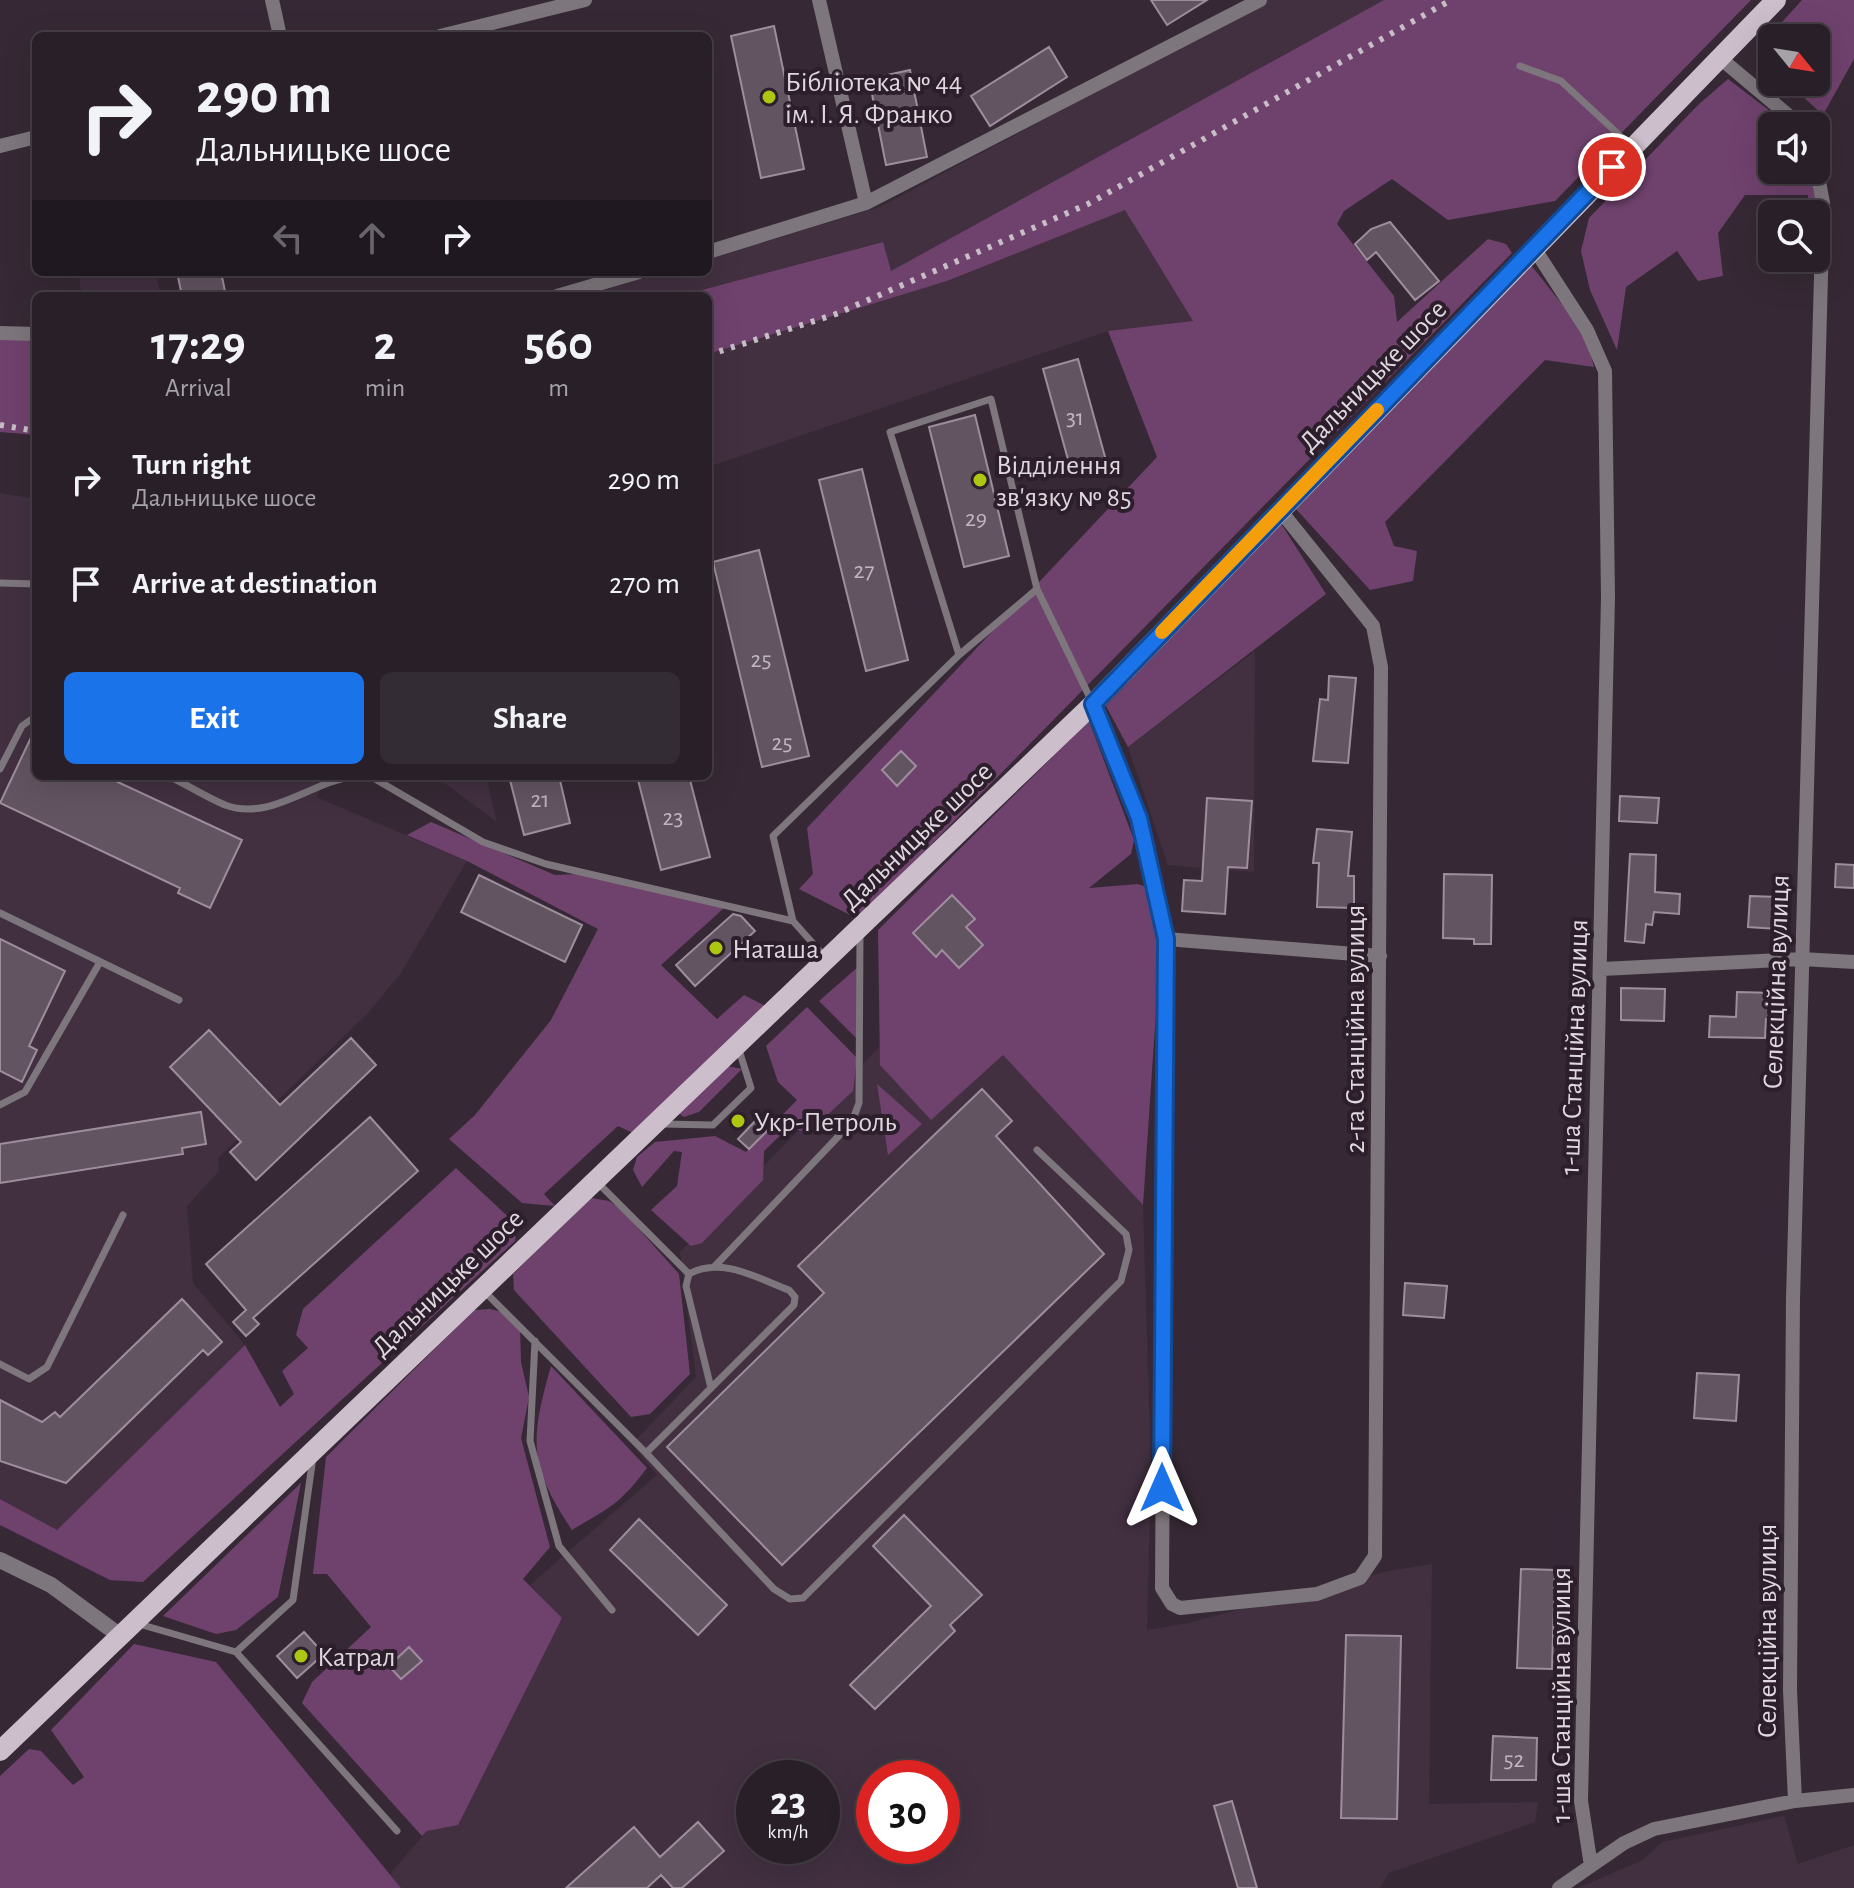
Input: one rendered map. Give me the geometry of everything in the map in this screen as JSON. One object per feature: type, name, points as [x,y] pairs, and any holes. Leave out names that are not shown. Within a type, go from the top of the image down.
[{"type":"main road","name":"Дальницьке шосе","points":[[0,1751],[1093,704],[1776,0]]},
{"type":"street","points":[[272,0],[279,32]]},
{"type":"street","points":[[456,32],[585,0]]},
{"type":"street","points":[[819,0],[866,203]]},
{"type":"street","points":[[712,251],[866,203],[1260,0]]},
{"type":"street","points":[[1720,58],[1781,112]]},
{"type":"street","points":[[0,146],[32,138]]},
{"type":"street","name":"Селекційна вулиця","points":[[1795,1801],[1790,1690],[1791,1533],[1802,959],[1823,203],[1820,184]]},
{"type":"street","name":"1-ша Станційна вулиця","points":[[1534,248],[1587,330],[1605,371],[1608,597],[1602,969],[1587,1429],[1581,1801],[1591,1866]]},
{"type":"street","points":[[571,292],[625,276]]},
{"type":"street","points":[[0,333],[32,334]]},
{"type":"street","name":"2-га Станційна вулиця","points":[[1166,939],[1162,1588],[1172,1604],[1180,1608],[1317,1594],[1360,1578],[1375,1556],[1381,667],[1373,626],[1280,510]]},
{"type":"street","points":[[1093,704],[1139,818],[1166,939],[1380,956]]},
{"type":"street","points":[[1602,969],[1802,959],[1854,962]]},
{"type":"street","points":[[0,1560],[51,1585],[126,1629]]},
{"type":"street","points":[[1559,1888],[1624,1843],[1654,1829],[1795,1801],[1854,1795]]},
{"type":"lane","points":[[1520,66],[1561,81],[1632,147]]},
{"type":"lane","points":[[959,655],[890,432],[991,399],[1037,589],[1093,704]]},
{"type":"lane","points":[[0,583],[32,584]]},
{"type":"lane","points":[[827,959],[793,921],[773,836],[959,655],[1037,589]]},
{"type":"lane","points":[[0,769],[22,726],[32,719]]},
{"type":"lane","points":[[177,780],[226,805],[252,810],[271,807],[331,780]]},
{"type":"lane","points":[[377,780],[483,842],[536,860],[793,921]]},
{"type":"lane","points":[[0,913],[179,1000]]},
{"type":"lane","points":[[714,1267],[852,1122],[859,1103],[860,927]]},
{"type":"lane","points":[[0,1105],[25,1092],[100,962]]},
{"type":"lane","points":[[656,1124],[713,1125],[751,1088],[737,1046]]},
{"type":"lane","points":[[481,1287],[646,1453],[774,1589],[790,1599],[803,1598],[1121,1281],[1129,1250],[1126,1234],[1037,1150]]},
{"type":"lane","points":[[595,1180],[689,1274]]},
{"type":"lane","points":[[0,1364],[29,1379],[47,1367],[123,1215]]},
{"type":"lane","points":[[646,1453],[711,1388],[794,1305],[795,1297],[789,1290],[728,1267],[701,1267],[689,1274],[686,1286],[711,1388]]},
{"type":"lane","points":[[535,1341],[530,1441],[559,1546],[612,1610]]},
{"type":"lane","points":[[236,1652],[293,1600],[314,1447]]},
{"type":"lane","points":[[126,1629],[236,1652],[397,1831]]},
{"type":"shaded area","points":[[1268,0],[1384,0],[890,272],[882,242],[694,292],[597,292],[650,276],[712,276],[712,258],[880,207]]},
{"type":"shaded area","points":[[1384,0],[1751,0],[1555,201],[1448,220],[1392,179],[1344,211],[1337,224],[1394,296],[1397,322],[1488,239],[1506,244],[1512,253],[858,919],[799,889],[813,874],[807,828],[1157,457],[1108,331],[1193,321],[1125,210],[947,281],[712,353],[712,292],[694,292],[883,242],[891,271]]},
{"type":"shaded area","points":[[1802,0],[1854,0],[1854,59],[1825,112],[1820,112],[1802,96],[1830,96],[1830,24],[1780,24]]},
{"type":"shaded area","points":[[1728,79],[1772,112],[1758,112],[1758,184],[1813,184],[1816,200],[1808,200],[1808,195],[1745,195],[1718,233],[1723,276],[1698,281],[1677,251],[1626,287],[1617,350],[1590,290],[1581,251],[1589,218],[1698,105]]},
{"type":"shaded area","points":[[1125,209],[1194,322],[1108,331],[712,466],[712,348],[947,281]]},
{"type":"shaded area","points":[[1530,264],[1585,333],[1594,367],[1545,360],[1385,522],[1394,546],[1417,551],[1413,581],[1370,590],[1296,509]]},
{"type":"shaded area","points":[[79,276],[156,276],[160,292],[81,292]]},
{"type":"shaded area","points":[[0,334],[32,335],[32,435],[0,432]]},
{"type":"shaded area","points":[[0,493],[32,498],[32,780],[327,780],[316,797],[467,861],[401,973],[368,1013],[218,1158],[219,1171],[187,1206],[193,1283],[245,1345],[57,1530],[0,1499]]},
{"type":"shaded area","points":[[1280,522],[1326,594],[1128,747],[1106,706]]},
{"type":"shaded area","points":[[1255,651],[1254,872],[1168,865],[1128,747]]},
{"type":"shaded area","points":[[1089,721],[1134,840],[1131,854],[1089,888],[1138,884],[1164,893],[1143,1205],[1003,1055],[931,1120],[880,1065],[878,930]]},
{"type":"shaded area","points":[[440,780],[487,780],[497,822]]},
{"type":"shaded area","points":[[431,822],[555,875],[579,874],[724,908],[661,965],[717,1019],[744,995],[771,1009],[637,1135],[618,1126],[544,1194],[555,1206],[522,1203],[449,1139],[475,1115],[551,1020],[598,929],[467,861],[407,835]]},
{"type":"shaded area","points":[[858,967],[858,1040],[819,1001]]},
{"type":"shaded area","points":[[939,986],[1143,1205],[1151,1469],[1147,1630],[1188,1623],[1388,1571],[1432,1564],[1429,1804],[1538,1802],[1535,1822],[1389,1873],[1380,1888],[401,1888],[390,1874],[427,1831],[562,1619],[530,1585],[657,1475],[632,1444],[696,1377],[680,1252]]},
{"type":"shaded area","points":[[807,1007],[857,1058],[853,1091],[808,1133],[789,1127],[764,1151],[763,1180],[702,1243],[691,1246],[651,1210],[677,1186],[682,1152],[674,1151],[642,1187],[633,1170],[637,1157],[655,1142],[715,1136],[746,1152],[797,1100],[778,1082],[766,1046]]},
{"type":"shaded area","points":[[727,1066],[742,1069],[699,1112],[684,1117],[677,1112]]},
{"type":"shaded area","points":[[877,1084],[922,1124],[888,1155]]},
{"type":"shaded area","points":[[456,1168],[517,1225],[515,1241],[143,1582],[110,1580],[0,1525],[0,1499],[57,1530],[245,1345],[280,1407],[294,1394],[282,1371],[308,1348],[296,1335],[303,1309]]},
{"type":"shaded area","points":[[591,1198],[609,1201],[621,1209],[679,1274],[690,1374],[650,1414],[631,1417],[514,1290],[513,1274]]},
{"type":"shaded area","points":[[490,1309],[510,1314],[520,1325],[521,1362],[529,1397],[521,1438],[550,1547],[523,1579],[562,1618],[458,1825],[427,1831],[422,1836],[302,1703],[312,1682],[371,1627],[327,1574],[313,1574],[326,1457],[474,1310]]},
{"type":"shaded area","points":[[551,1366],[647,1468],[613,1505],[572,1530],[547,1487],[537,1451],[539,1414]]},
{"type":"shaded area","points":[[301,1483],[278,1597],[236,1630],[216,1634],[163,1616]]},
{"type":"shaded area","points":[[134,1644],[216,1662],[401,1888],[0,1888],[0,1776],[29,1749],[41,1751],[73,1785],[84,1777],[51,1730]]},
{"type":"shaded area","points":[[1784,1816],[1798,1864],[1854,1845],[1854,1888],[1578,1888],[1643,1860],[1662,1842]]},
{"type":"building","points":[[1151,0],[1207,0],[1167,25]]},
{"type":"building","points":[[774,26],[804,169],[761,178],[731,36]]},
{"type":"building","points":[[1049,47],[1067,77],[990,126],[971,96]]},
{"type":"building","points":[[910,70],[927,157],[886,165],[869,79]]},
{"type":"building","points":[[1390,222],[1439,281],[1415,300],[1376,252],[1367,260],[1355,244],[1371,229]]},
{"type":"building","points":[[178,276],[222,276],[225,292],[181,292]]},
{"type":"building","points":[[1078,359],[1107,464],[1072,474],[1043,369]]},
{"type":"building","points":[[975,415],[1009,556],[964,567],[929,427]]},
{"type":"building","points":[[862,469],[908,660],[866,671],[819,480]]},
{"type":"building","points":[[759,550],[809,756],[762,767],[713,562]]},
{"type":"building","points":[[1329,676],[1356,678],[1348,763],[1313,761],[1320,699],[1328,700]]},
{"type":"building","points":[[32,735],[32,780],[114,780],[242,840],[210,908],[178,893],[180,888],[0,803]]},
{"type":"building","points":[[901,751],[916,766],[897,786],[882,770]]},
{"type":"building","points":[[510,780],[560,780],[570,823],[524,835]]},
{"type":"building","points":[[638,780],[690,780],[710,857],[661,870]]},
{"type":"building","points":[[1620,796],[1659,798],[1657,823],[1619,821]]},
{"type":"building","points":[[1207,798],[1252,801],[1247,868],[1228,867],[1225,914],[1182,911],[1184,880],[1202,881]]},
{"type":"building","points":[[1317,829],[1352,832],[1348,876],[1354,876],[1354,908],[1317,907],[1319,863],[1313,863]]},
{"type":"building","points":[[1630,854],[1656,855],[1655,892],[1680,894],[1679,914],[1654,912],[1652,925],[1646,924],[1644,943],[1625,941]]},
{"type":"building","points":[[1836,864],[1854,865],[1854,888],[1835,887]]},
{"type":"building","points":[[1444,874],[1492,875],[1491,944],[1474,944],[1474,939],[1443,938]]},
{"type":"building","points":[[479,875],[582,925],[565,962],[461,912]]},
{"type":"building","points":[[952,895],[975,919],[966,927],[983,945],[959,968],[942,950],[936,957],[913,933]]},
{"type":"building","points":[[1750,896],[1778,897],[1777,929],[1748,927]]},
{"type":"building","name":"Наташа","points":[[733,914],[741,916],[755,931],[695,986],[676,965]]},
{"type":"building","points":[[0,939],[65,971],[29,1046],[37,1050],[22,1082],[0,1071]]},
{"type":"building","points":[[1621,988],[1665,989],[1664,1021],[1621,1020]]},
{"type":"building","points":[[1737,992],[1775,993],[1774,1019],[1766,1019],[1765,1038],[1709,1037],[1710,1016],[1736,1017]]},
{"type":"building","points":[[209,1030],[280,1105],[351,1038],[376,1065],[256,1180],[230,1152],[241,1142],[170,1067]]},
{"type":"building","points":[[982,1089],[1012,1121],[996,1136],[1104,1254],[782,1565],[667,1447],[824,1293],[798,1266]]},
{"type":"building","points":[[201,1112],[206,1144],[182,1148],[183,1154],[0,1183],[0,1144]]},
{"type":"building","points":[[370,1117],[418,1171],[253,1318],[259,1324],[246,1336],[233,1322],[246,1310],[206,1264]]},
{"type":"building","points":[[758,1118],[769,1129],[749,1149],[738,1139]]},
{"type":"building","points":[[1405,1283],[1447,1286],[1444,1318],[1403,1315]]},
{"type":"building","points":[[182,1299],[222,1342],[208,1355],[203,1350],[66,1483],[0,1461],[0,1400],[42,1422],[55,1412],[60,1417]]},
{"type":"building","points":[[1697,1373],[1739,1375],[1736,1421],[1694,1418]]},
{"type":"building","points":[[904,1515],[982,1595],[950,1625],[955,1631],[875,1709],[850,1685],[931,1606],[873,1546]]},
{"type":"building","points":[[639,1519],[727,1605],[698,1635],[610,1550]]},
{"type":"building","points":[[1521,1569],[1555,1570],[1552,1669],[1517,1668]]},
{"type":"building","points":[[304,1632],[324,1654],[297,1678],[277,1656]]},
{"type":"building","points":[[1346,1635],[1401,1636],[1397,1819],[1341,1818]]},
{"type":"building","points":[[409,1647],[422,1661],[401,1679],[389,1666]]},
{"type":"building","points":[[1493,1736],[1537,1738],[1536,1780],[1491,1780]]},
{"type":"building","points":[[1232,1801],[1257,1888],[1238,1888],[1214,1806]]},
{"type":"building","points":[[698,1822],[724,1851],[682,1888],[673,1888],[661,1875],[647,1888],[566,1888],[634,1827],[660,1857]]},
{"type":"railway","points":[[712,354],[836,314],[1088,204],[1451,0]]},
{"type":"railway","points":[[0,425],[32,430]]},
{"type":"slow traffic","points":[[1162,632],[1377,410]]},
{"type":"place","name":"Бібліотека № 44 ім. І. Я. Франко","points":[[769,97]]},
{"type":"place","name":"Відділення зв'язку № 85","points":[[980,480]]},
{"type":"place","name":"Наташа","points":[[716,948]]},
{"type":"place","name":"Укр-Петроль","points":[[738,1121]]},
{"type":"place","name":"Катрал","points":[[301,1656]]},
{"type":"route","points":[[1162,1488],[1166,939],[1139,818],[1093,704],[1612,167]]}]
